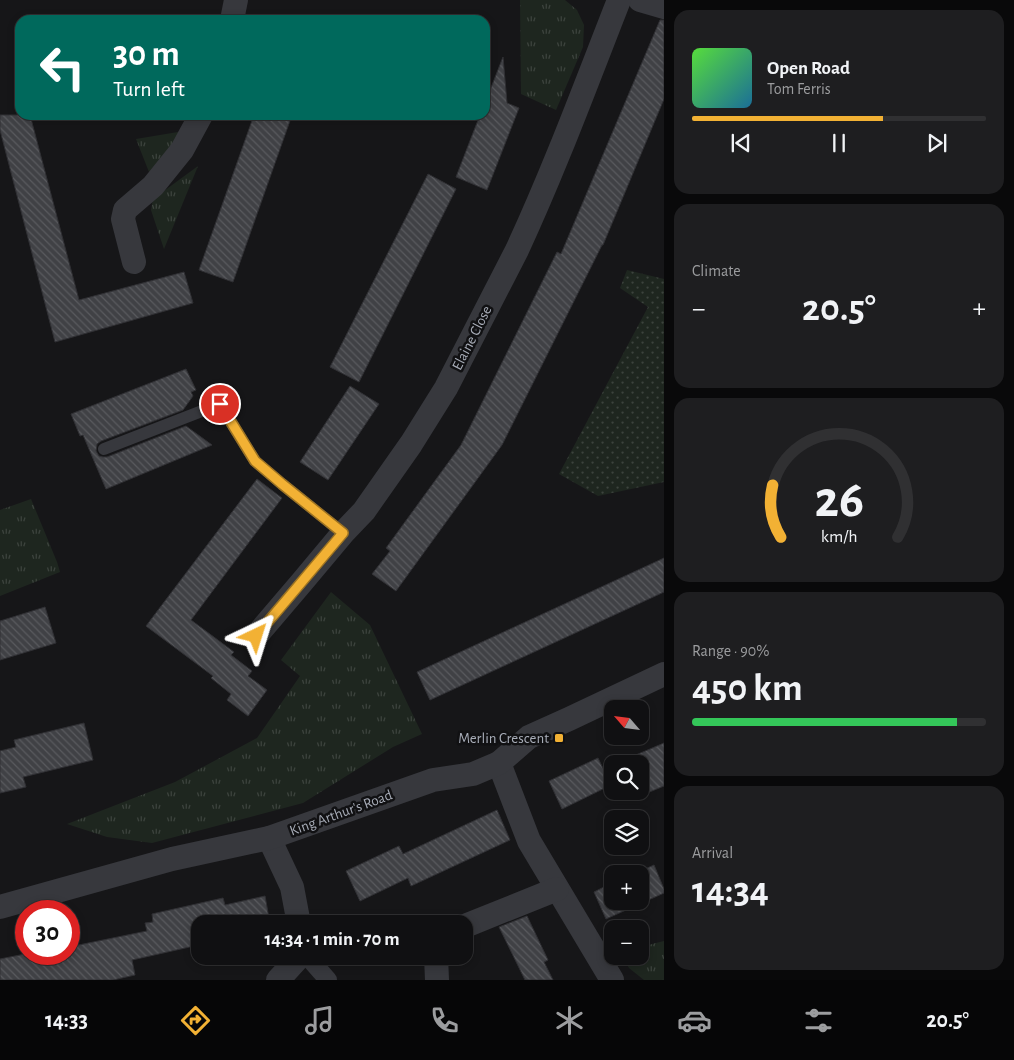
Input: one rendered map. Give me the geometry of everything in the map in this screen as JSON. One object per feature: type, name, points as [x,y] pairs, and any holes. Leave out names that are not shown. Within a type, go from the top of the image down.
[{"type":"street","points":[[233,15],[236,0]]},
{"type":"street","name":"Elaine Close","points":[[256,636],[343,533],[364,511],[411,444],[446,388],[527,228],[619,0]]},
{"type":"street","points":[[640,0],[664,7]]},
{"type":"street","points":[[134,262],[123,220],[125,210],[153,186],[182,150],[198,120]]},
{"type":"street","name":"King Arthur's Road","points":[[0,907],[172,859],[269,838],[433,780],[473,774],[499,763],[529,737],[569,720],[664,674]]},
{"type":"street","points":[[499,763],[529,841],[612,980]]},
{"type":"street","points":[[269,838],[292,887],[297,915]]},
{"type":"street","points":[[473,922],[557,889]]},
{"type":"street","points":[[278,980],[292,965]]},
{"type":"street","points":[[315,965],[328,980]]},
{"type":"street","points":[[436,965],[437,980]]},
{"type":"lane","points":[[104,449],[220,404],[255,461],[343,533]]},
{"type":"green space","points":[[520,0],[565,0],[577,10],[584,25],[583,47],[556,110],[521,94]]},
{"type":"green space","points":[[178,132],[177,140],[149,172],[136,139]]},
{"type":"green space","points":[[198,166],[164,249],[151,210],[153,199]]},
{"type":"green space","points":[[627,270],[664,279],[664,482],[598,496],[559,474],[648,307],[620,288]]},
{"type":"green space","points":[[31,499],[60,572],[0,596],[0,510]]},
{"type":"green space","points":[[331,592],[370,625],[422,734],[393,747],[303,803],[152,843],[107,837],[67,824],[175,782],[257,738],[300,676],[281,660]]},
{"type":"green space","points":[[664,941],[664,980],[644,980],[627,965],[649,965],[649,945]]},
{"type":"building","points":[[660,20],[664,20],[664,99],[603,245],[502,445],[396,591],[372,574],[390,551],[386,548],[461,445],[557,252],[561,254]]},
{"type":"building","points":[[503,57],[507,103],[519,108],[487,190],[456,177],[478,120],[490,120],[490,90]]},
{"type":"building","points":[[0,115],[15,115],[15,120],[31,120],[79,300],[184,272],[193,303],[55,342],[0,130]]},
{"type":"building","points":[[252,120],[290,120],[233,282],[199,270]]},
{"type":"building","points":[[428,174],[456,189],[359,382],[330,367]]},
{"type":"building","points":[[186,369],[196,390],[191,392],[193,396],[183,410],[101,441],[97,444],[96,451],[99,456],[107,457],[186,426],[212,445],[106,489],[83,435],[80,436],[71,414]]},
{"type":"building","points":[[350,386],[379,404],[328,480],[300,462]]},
{"type":"building","points":[[257,479],[282,498],[191,620],[234,652],[231,655],[252,671],[248,676],[267,690],[248,716],[227,700],[231,694],[211,678],[213,676],[146,626]]},
{"type":"building","points":[[664,558],[664,592],[430,700],[417,672]]},
{"type":"building","points":[[45,607],[56,643],[0,660],[0,621]]},
{"type":"building","points":[[84,723],[93,760],[23,777],[26,787],[0,793],[0,751],[16,747],[14,740]]},
{"type":"building","points":[[664,743],[664,786],[649,792],[649,755],[636,755]]},
{"type":"building","points":[[598,758],[604,770],[604,788],[562,809],[549,781]]},
{"type":"building","points":[[497,810],[510,840],[411,886],[408,878],[360,901],[346,871],[399,846],[403,854]]},
{"type":"building","points":[[654,865],[664,893],[649,900],[649,867]]},
{"type":"building","points":[[604,887],[604,910],[626,910],[606,919],[594,892]]},
{"type":"building","points":[[265,896],[268,915],[191,915],[191,947],[132,960],[135,975],[113,980],[0,980],[0,959],[15,956],[15,965],[80,965],[80,945],[147,931],[145,923],[153,922],[152,914],[223,898],[225,905]]},
{"type":"building","points":[[527,916],[548,960],[544,962],[553,980],[525,980],[499,927]]},
{"type":"place","name":"Merlin Crescent","points":[[559,738]]},
{"type":"route","points":[[220,404],[255,461],[343,533],[256,636]]}]
